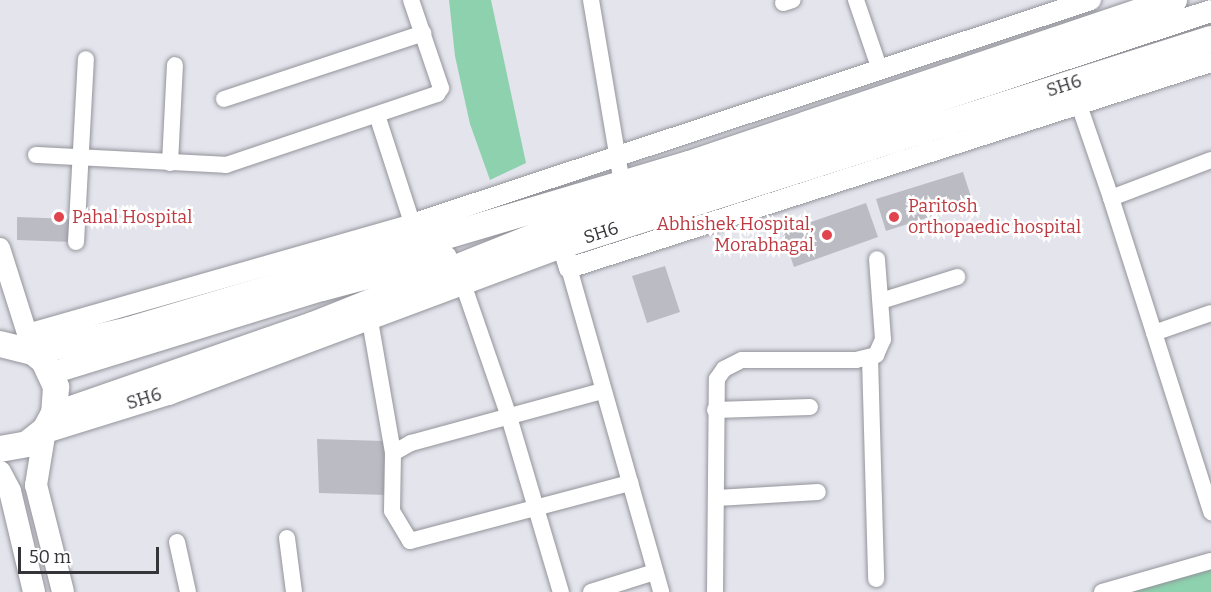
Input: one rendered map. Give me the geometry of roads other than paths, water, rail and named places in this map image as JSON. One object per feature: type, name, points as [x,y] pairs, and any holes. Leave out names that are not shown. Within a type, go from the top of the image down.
[{"type":"main road","points":[[0,344],[30,343],[129,330],[416,234],[622,184],[1174,0]]},
{"type":"main road","points":[[49,422],[313,323],[558,248],[1211,10]]},
{"type":"main road","name":"SH6","points":[[0,449],[27,444],[49,422],[168,392],[369,315],[558,248],[1211,39]]},
{"type":"main road","points":[[52,373],[322,290],[558,248]]},
{"type":"main road","points":[[30,343],[52,373],[56,387],[36,485],[63,592]]},
{"type":"main road","points":[[0,472],[10,491],[34,592]]},
{"type":"street","points":[[36,155],[170,163],[238,163],[441,91],[411,0]]},
{"type":"street","points":[[591,0],[622,184]]},
{"type":"street","points":[[856,0],[880,70]]},
{"type":"street","points":[[0,248],[30,343],[416,234],[617,158],[880,70],[1050,7],[1091,0]]},
{"type":"street","points":[[224,99],[423,33]]},
{"type":"street","points":[[76,242],[86,59]]},
{"type":"street","points":[[661,592],[603,391],[558,248],[1079,105],[1211,62]]},
{"type":"street","points":[[170,163],[175,65]]},
{"type":"street","points":[[1079,105],[1207,486],[1211,512]]},
{"type":"street","points":[[377,115],[416,234]]},
{"type":"street","points":[[1111,198],[1211,160]]},
{"type":"street","points":[[715,592],[717,379],[724,369],[742,360],[870,358],[881,349],[883,339],[877,259]]},
{"type":"street","points":[[881,301],[957,277]]},
{"type":"street","points":[[462,281],[509,417],[534,509],[561,592]]},
{"type":"street","points":[[1154,333],[1211,313]]},
{"type":"street","points":[[369,315],[393,453],[392,511],[410,541],[630,483]]},
{"type":"street","points":[[870,358],[876,579]]},
{"type":"street","points":[[393,453],[411,443],[603,391]]},
{"type":"street","points":[[716,410],[810,407]]},
{"type":"street","points":[[717,498],[818,492]]},
{"type":"street","points":[[287,538],[294,592]]},
{"type":"street","points":[[177,542],[188,592]]},
{"type":"street","points":[[1102,592],[1211,561]]},
{"type":"street","points":[[591,592],[655,572]]},
{"type":"place","name":"Pahal Hospital","points":[[59,217]]},
{"type":"place","name":"Paritosh orthopaedic hospital","points":[[894,217]]},
{"type":"place","name":"Abhishek Hospital, Morabhagal","points":[[827,235]]}]
